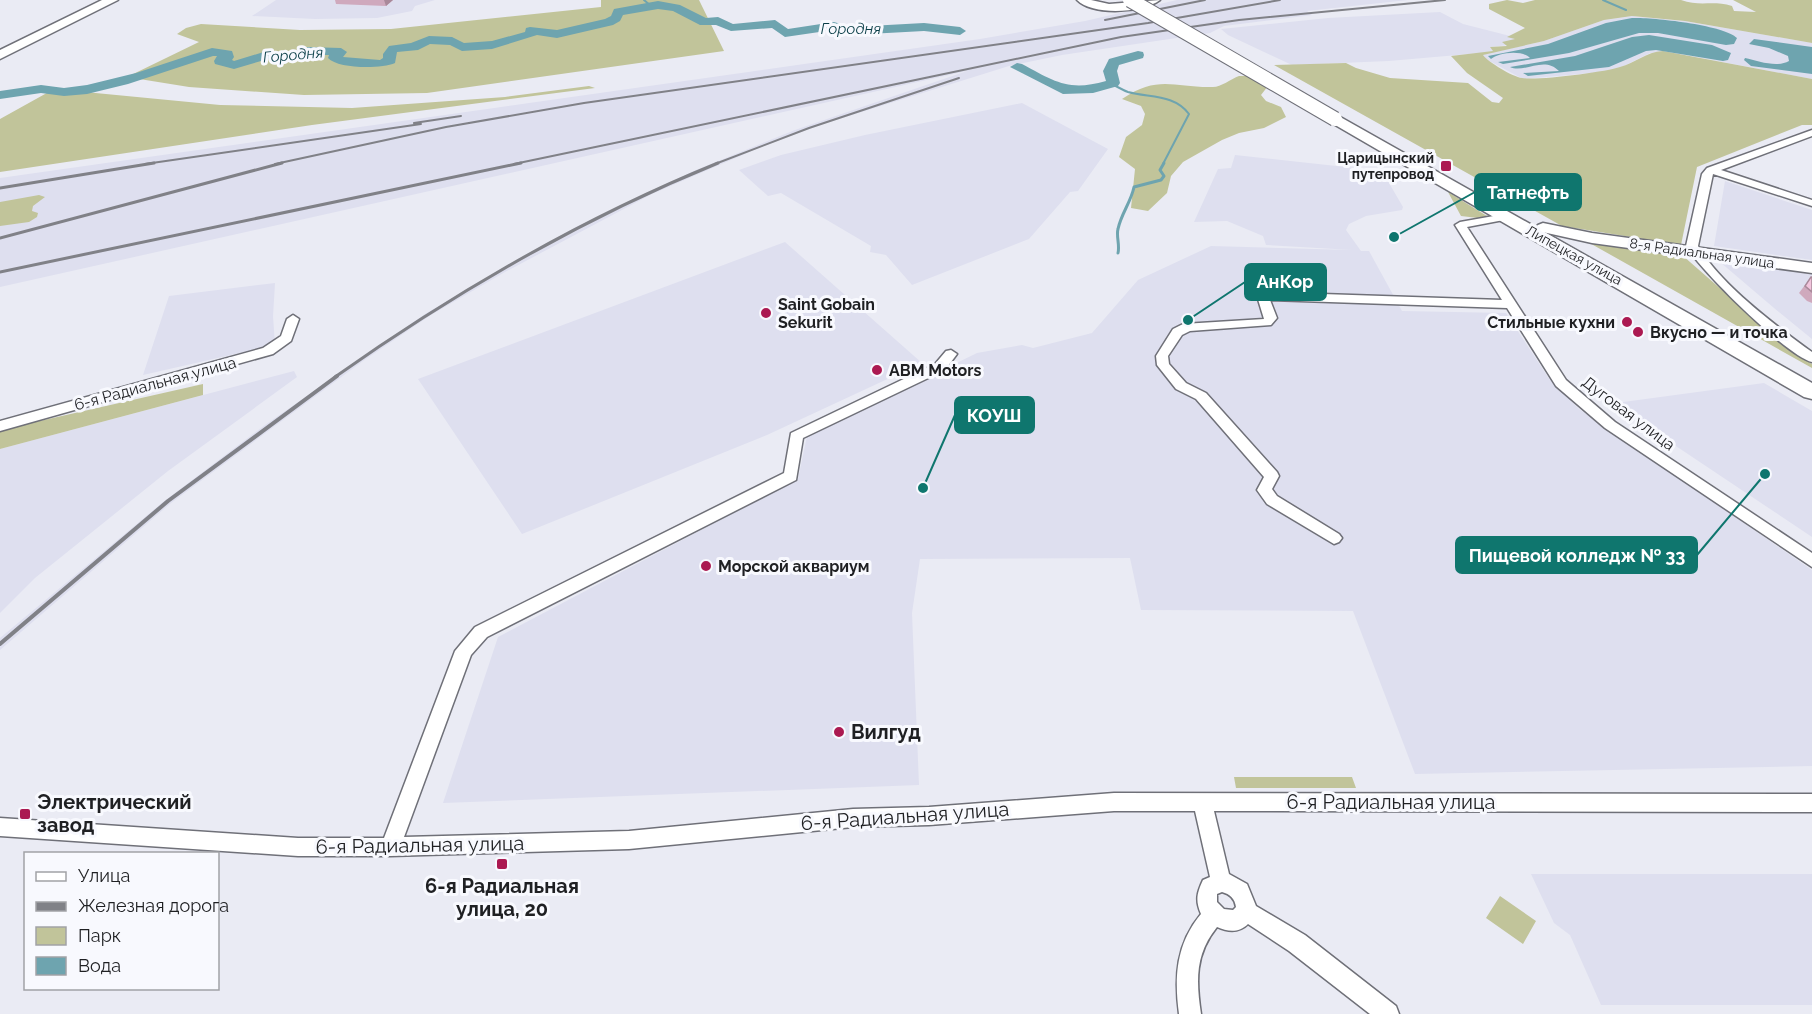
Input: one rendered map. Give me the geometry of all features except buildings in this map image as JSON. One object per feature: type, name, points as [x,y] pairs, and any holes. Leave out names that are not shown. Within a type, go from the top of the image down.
[{"type":"main road","points":[[5,49],[96,0]]},
{"type":"main road","points":[[5,49],[112,0]]},
{"type":"main road","points":[[1130,0],[1342,117]]},
{"type":"main road","points":[[1142,0],[1342,117]]},
{"type":"main road","name":"Липецкая улица","points":[[1342,117],[1505,217],[1812,393]]},
{"type":"main road","name":"Липецкая улица","points":[[1342,117],[1543,228],[1588,245],[1812,379]]},
{"type":"street","points":[[1082,0],[1096,6],[1115,8],[1155,0]]},
{"type":"street","points":[[1812,133],[1711,170],[1707,174],[1692,246],[1694,253],[1752,309],[1812,358]]},
{"type":"street","points":[[1711,170],[1812,203]]},
{"type":"street","name":"Дуговая улица","points":[[1505,217],[1460,225],[1561,383],[1586,406],[1812,561]]},
{"type":"street","name":"8-я Радиальная улица","points":[[1588,245],[1694,253],[1812,268]]},
{"type":"street","points":[[1334,538],[1272,500],[1264,490],[1272,476],[1201,396],[1181,386],[1168,374],[1162,365],[1162,356],[1177,332],[1187,327],[1267,322],[1270,318],[1263,296],[1510,304]]},
{"type":"street","name":"6-я Радиальная улица","points":[[0,426],[268,351],[287,338],[293,319]]},
{"type":"street","points":[[390,847],[464,651],[481,632],[791,476],[796,436],[940,367],[951,354]]},
{"type":"street","points":[[1203,802],[1221,882]]},
{"type":"street","name":"6-я Радиальная улица","points":[[0,827],[298,847],[390,847],[629,840],[853,818],[929,816],[1104,803],[1812,803]]},
{"type":"street","points":[[1221,882],[1235,886],[1241,891],[1247,904],[1246,911],[1243,916],[1231,922],[1224,921],[1214,915],[1207,906],[1206,892],[1209,887],[1221,882]]},
{"type":"street","points":[[1246,911],[1297,943],[1388,1014]]},
{"type":"street","points":[[1190,1014],[1187,962],[1191,947],[1202,928],[1214,915]]},
{"type":"shaded area","points":[[276,0],[435,0],[415,6],[412,11],[377,18],[315,19],[252,16]]},
{"type":"shaded area","points":[[1177,0],[1408,0],[1307,11],[1312,15],[1224,26],[1210,33],[1062,55],[1009,66],[820,125],[761,147],[652,194],[505,272],[431,315],[363,361],[171,503],[0,650],[0,638],[163,502],[265,425],[425,314],[574,228],[696,170],[795,130],[967,71],[0,287],[0,178],[980,39],[1085,21]]},
{"type":"shaded area","points":[[1440,12],[1463,24],[1518,38],[1509,45],[1490,47],[1495,52],[1544,41],[1604,20],[1632,16],[1685,21],[1812,43],[1812,79],[1680,54],[1650,53],[1622,67],[1603,72],[1523,79],[1484,58],[1483,55],[1492,52],[1389,61],[1292,65],[1228,35],[1221,29],[1328,18]]},
{"type":"shaded area","points":[[1022,103],[1108,149],[1078,191],[1070,192],[1029,239],[912,285],[886,255],[870,252],[871,246],[781,193],[768,196],[739,170],[781,155],[865,135]]},
{"type":"shaded area","points":[[1235,155],[1382,171],[1403,207],[1402,210],[1366,216],[1349,224],[1346,230],[1361,251],[1369,251],[1402,311],[1506,313],[1548,377],[1579,409],[1812,570],[1812,766],[1415,774],[1353,611],[1141,610],[1130,558],[920,559],[912,613],[919,785],[443,803],[498,637],[798,479],[807,436],[977,353],[1022,345],[1033,348],[1092,333],[1138,280],[1211,246],[1352,250],[1266,245],[1263,236],[1227,221],[1194,222],[1218,169],[1231,168]]},
{"type":"shaded area","points":[[1725,181],[1812,210],[1812,260],[1714,246]]},
{"type":"shaded area","points":[[785,242],[922,363],[767,435],[522,534],[418,379]]},
{"type":"shaded area","points":[[1720,262],[1812,274],[1812,339],[1774,308]]},
{"type":"shaded area","points":[[275,283],[273,316],[275,345],[143,375],[169,296]]},
{"type":"shaded area","points":[[294,371],[297,377],[168,471],[35,578],[0,613],[0,449]]},
{"type":"shaded area","points":[[1764,383],[1812,411],[1812,537],[1625,412],[1616,403]]},
{"type":"shaded area","points":[[1531,874],[1812,874],[1812,1005],[1601,1005],[1570,935],[1554,923]]},
{"type":"green space","points":[[601,0],[699,0],[724,51],[427,93],[304,95],[189,87],[127,77],[199,42],[177,34],[186,28],[201,24],[300,30],[391,29],[601,7]]},
{"type":"green space","points":[[1507,0],[1523,3],[1535,0],[1681,0],[1694,3],[1725,4],[1732,6],[1734,11],[1756,12],[1733,0],[1812,0],[1812,43],[1685,21],[1632,16],[1604,20],[1544,41],[1483,55],[1507,72],[1529,79],[1571,76],[1612,69],[1651,53],[1663,51],[1812,79],[1812,125],[1802,125],[1697,167],[1681,245],[1562,226],[1274,65],[1346,63],[1390,78],[1468,83],[1492,102],[1499,103],[1503,98],[1467,73],[1451,56],[1493,51],[1490,47],[1507,46],[1502,42],[1515,39],[1507,37],[1525,28],[1489,9],[1489,4]]},
{"type":"green space","points":[[1239,76],[1248,76],[1268,86],[1261,95],[1266,101],[1281,107],[1286,117],[1264,128],[1239,133],[1222,140],[1183,162],[1171,176],[1167,193],[1148,211],[1131,208],[1135,169],[1119,157],[1126,137],[1142,125],[1145,114],[1141,106],[1122,99],[1135,91],[1157,84],[1216,87]]},
{"type":"green space","points":[[589,86],[595,88],[312,125],[0,172],[0,119],[54,89],[220,105],[352,108],[505,97]]},
{"type":"green space","points":[[1448,192],[1487,216],[1478,218],[1461,216]]},
{"type":"green space","points":[[39,195],[45,197],[33,206],[32,211],[38,213],[37,217],[29,222],[0,226],[0,202]]},
{"type":"green space","points":[[1586,241],[1682,255],[1794,353],[1812,364],[1812,368]]},
{"type":"green space","points":[[203,384],[203,395],[0,449],[0,430]]},
{"type":"green space","points":[[1234,777],[1352,777],[1356,788],[1236,788]]},
{"type":"green space","points":[[1500,896],[1536,921],[1523,944],[1486,918]]},
{"type":"water","points":[[1632,18],[1670,20],[1704,26],[1730,33],[1737,38],[1734,44],[1726,45],[1658,33],[1639,33],[1569,53],[1503,64],[1498,62],[1530,58],[1516,53],[1504,54],[1491,59],[1488,56],[1548,44],[1606,23]]},
{"type":"water","points":[[1649,35],[1712,45],[1731,53],[1728,60],[1723,61],[1656,50],[1646,51],[1609,67],[1528,76],[1523,73],[1559,71],[1547,65],[1516,69],[1510,67],[1575,56],[1632,37]]},
{"type":"water","points":[[1754,39],[1812,47],[1812,74],[1751,66],[1744,60],[1745,58],[1773,64],[1789,61],[1788,56],[1769,48],[1749,44]]},
{"type":"waterway","name":"Городня","points":[[644,0],[651,6]]},
{"type":"waterway","points":[[1603,0],[1626,10]]},
{"type":"waterway","name":"Городня","points":[[0,95],[41,89],[68,92],[105,86],[212,52],[227,54],[223,57],[228,57],[220,61],[234,65],[267,55],[289,57],[307,51],[341,52],[334,58],[382,64],[390,60],[389,54],[393,49],[414,47],[429,40],[452,41],[462,47],[492,45],[532,34],[530,31],[557,34],[609,22],[616,18],[618,12],[658,5],[676,8],[704,22],[718,21],[731,28],[775,24],[785,33],[834,26],[850,31],[924,27],[960,31]]},
{"type":"waterway","name":"Городня","points":[[1017,67],[1063,90],[1093,89],[1113,83],[1110,71],[1114,62],[1138,55]]},
{"type":"waterway","points":[[1111,84],[1128,92],[1169,100],[1189,114],[1163,164]]},
{"type":"waterway","points":[[1118,253],[1118,229],[1134,187],[1161,180],[1164,176],[1160,170],[1164,163]]},
{"type":"railway","points":[[1105,20],[1205,0]]},
{"type":"railway","points":[[275,164],[446,127],[584,103],[1148,23],[1280,0]]},
{"type":"railway","points":[[514,164],[1121,37],[1239,20],[1445,0]]},
{"type":"railway","points":[[715,164],[809,128],[959,78]]},
{"type":"railway","points":[[414,123],[461,116]]},
{"type":"railway","points":[[145,164],[421,124]]},
{"type":"railway","points":[[0,188],[154,163]]},
{"type":"railway","points":[[0,238],[282,163]]},
{"type":"railway","points":[[0,272],[521,163]]},
{"type":"railway","points":[[335,377],[426,316],[520,259],[618,208],[718,163]]},
{"type":"railway","points":[[0,644],[168,501],[337,376]]},
{"type":"place","name":"Царицынский путепровод","points":[[1446,166]]},
{"type":"place","name":"Татнефть","points":[[1394,237]]},
{"type":"place","name":"Saint Gobain Sekurit","points":[[766,313]]},
{"type":"place","name":"АнКор","points":[[1188,320]]},
{"type":"place","name":"Стильные кухни","points":[[1627,322]]},
{"type":"place","name":"Вкусно — и точка","points":[[1638,332]]},
{"type":"place","name":"ABM Motors","points":[[877,370]]},
{"type":"place","name":"Пищевой колледж № 33","points":[[1765,474]]},
{"type":"place","name":"КОУШ","points":[[923,488]]},
{"type":"place","name":"Морской аквариум","points":[[706,566]]},
{"type":"place","name":"Вилгуд","points":[[839,732]]},
{"type":"place","name":"Электрический завод","points":[[25,814]]},
{"type":"place","name":"6-я Радиальная улица, 20","points":[[502,864]]}]
